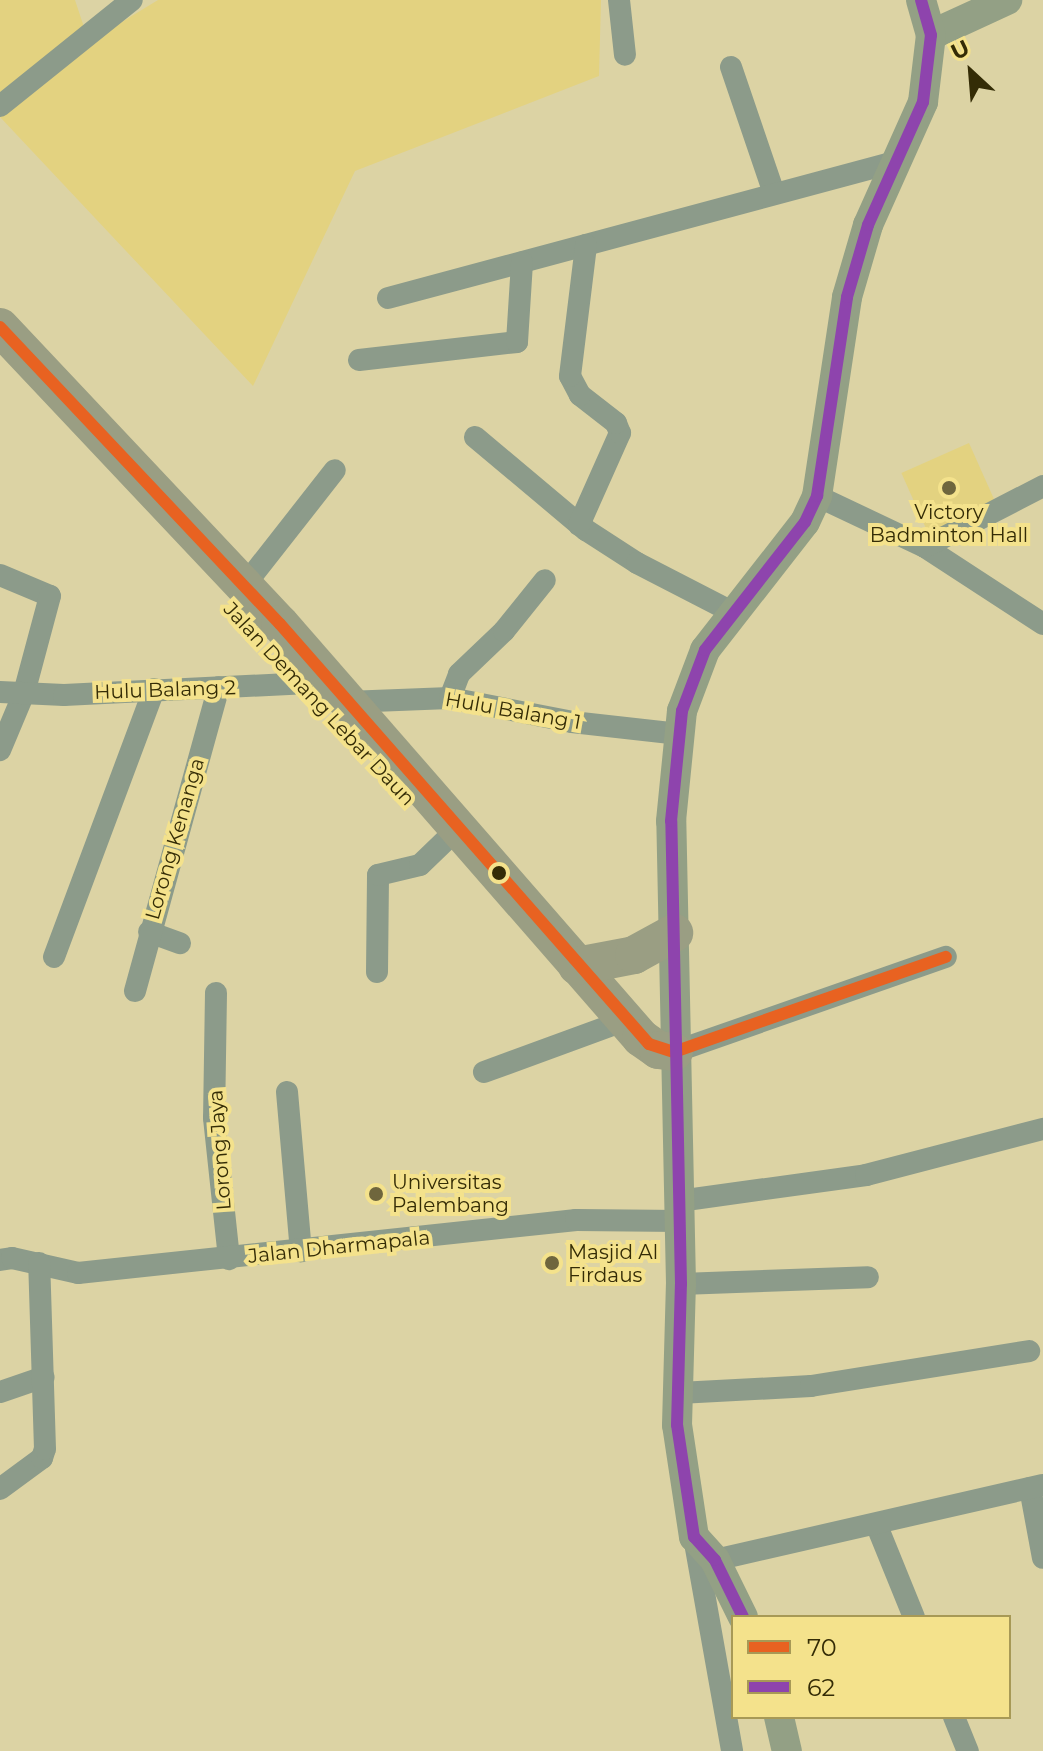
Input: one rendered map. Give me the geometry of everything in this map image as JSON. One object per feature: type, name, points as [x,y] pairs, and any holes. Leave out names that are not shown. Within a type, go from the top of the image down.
[{"type":"highway","name":"Jalan Demang Lebar Daun","points":[[0,327],[244,586],[446,840],[610,1026],[654,1070],[675,1062]]},
{"type":"highway","name":"Jalan Demang Lebar Daun","points":[[0,358],[326,691],[641,1038],[675,1062]]},
{"type":"highway","points":[[577,966],[634,955],[674,933]]},
{"type":"main road","points":[[742,1615],[715,1560],[694,1537],[681,1467],[681,1284],[671,821],[679,734],[682,711],[705,650],[805,522],[817,496],[847,297],[868,225],[923,102],[931,35],[921,0]]},
{"type":"main road","points":[[931,35],[1007,0]]},
{"type":"main road","points":[[779,1719],[787,1751]]},
{"type":"street","points":[[0,106],[132,0]]},
{"type":"street","points":[[619,0],[625,55]]},
{"type":"street","points":[[731,67],[774,193]]},
{"type":"street","points":[[388,298],[895,162]]},
{"type":"street","points":[[579,525],[620,433],[616,423],[580,395],[570,376],[586,245]]},
{"type":"street","points":[[359,360],[517,342],[522,262]]},
{"type":"street","points":[[475,437],[579,525],[637,563],[732,612]]},
{"type":"street","points":[[244,586],[335,470]]},
{"type":"street","points":[[925,547],[1043,486]]},
{"type":"street","points":[[817,496],[925,547],[1043,624]]},
{"type":"street","points":[[0,575],[50,596],[24,693],[0,750]]},
{"type":"street","points":[[450,698],[459,674],[504,631],[545,580]]},
{"type":"street","name":"Hulu Balang 2","points":[[0,692],[219,687],[326,691]]},
{"type":"street","name":"Lorong Kenanga","points":[[135,991],[219,687]]},
{"type":"street","points":[[54,957],[154,689]]},
{"type":"street","name":"Hulu Balang 1","points":[[326,691],[450,698],[572,722],[679,734]]},
{"type":"street","points":[[377,972],[378,875],[420,865],[446,840]]},
{"type":"street","points":[[149,932],[180,943]]},
{"type":"street","points":[[675,1062],[946,957]]},
{"type":"street","name":"Lorong Jaya","points":[[216,993],[214,1118],[229,1259]]},
{"type":"street","points":[[484,1072],[610,1026]]},
{"type":"street","points":[[287,1092],[301,1251]]},
{"type":"street","name":"Jalan Dharmapala","points":[[0,1260],[39,1263],[78,1273],[679,1211],[866,1175],[1043,1129]]},
{"type":"street","points":[[0,1489],[42,1458],[44,1377],[39,1263]]},
{"type":"street","points":[[681,1284],[868,1277]]},
{"type":"street","points":[[679,1393],[811,1386],[1029,1351]]},
{"type":"street","points":[[0,1392],[44,1377]]},
{"type":"street","points":[[715,1560],[877,1526],[1036,1487],[1043,1558]]},
{"type":"street","points":[[877,1526],[913,1615]]},
{"type":"street","points":[[694,1537],[732,1751]]},
{"type":"street","points":[[955,1719],[968,1751]]},
{"type":"shaded area","points":[[0,0],[75,0],[89,42],[158,0],[601,0],[599,76],[355,171],[253,386],[0,117]]},
{"type":"shaded area","name":"Victory Badminton Hall","points":[[969,443],[996,503],[928,533],[901,473]]},
{"type":"transit line","name":"62","points":[[742,1615],[715,1560],[694,1537],[677,1425],[681,1284],[671,821],[682,711],[705,650],[805,522],[817,496],[847,297],[868,225],[923,102],[931,35],[921,0]]},
{"type":"transit line","name":"70","points":[[0,327],[280,624],[649,1044],[674,1052],[946,957]]},
{"type":"place","name":"Victory Badminton Hall","points":[[949,488]]},
{"type":"place","name":"Universitas Palembang","points":[[376,1194]]},
{"type":"place","name":"Masjid Al Firdaus","points":[[552,1263]]}]
